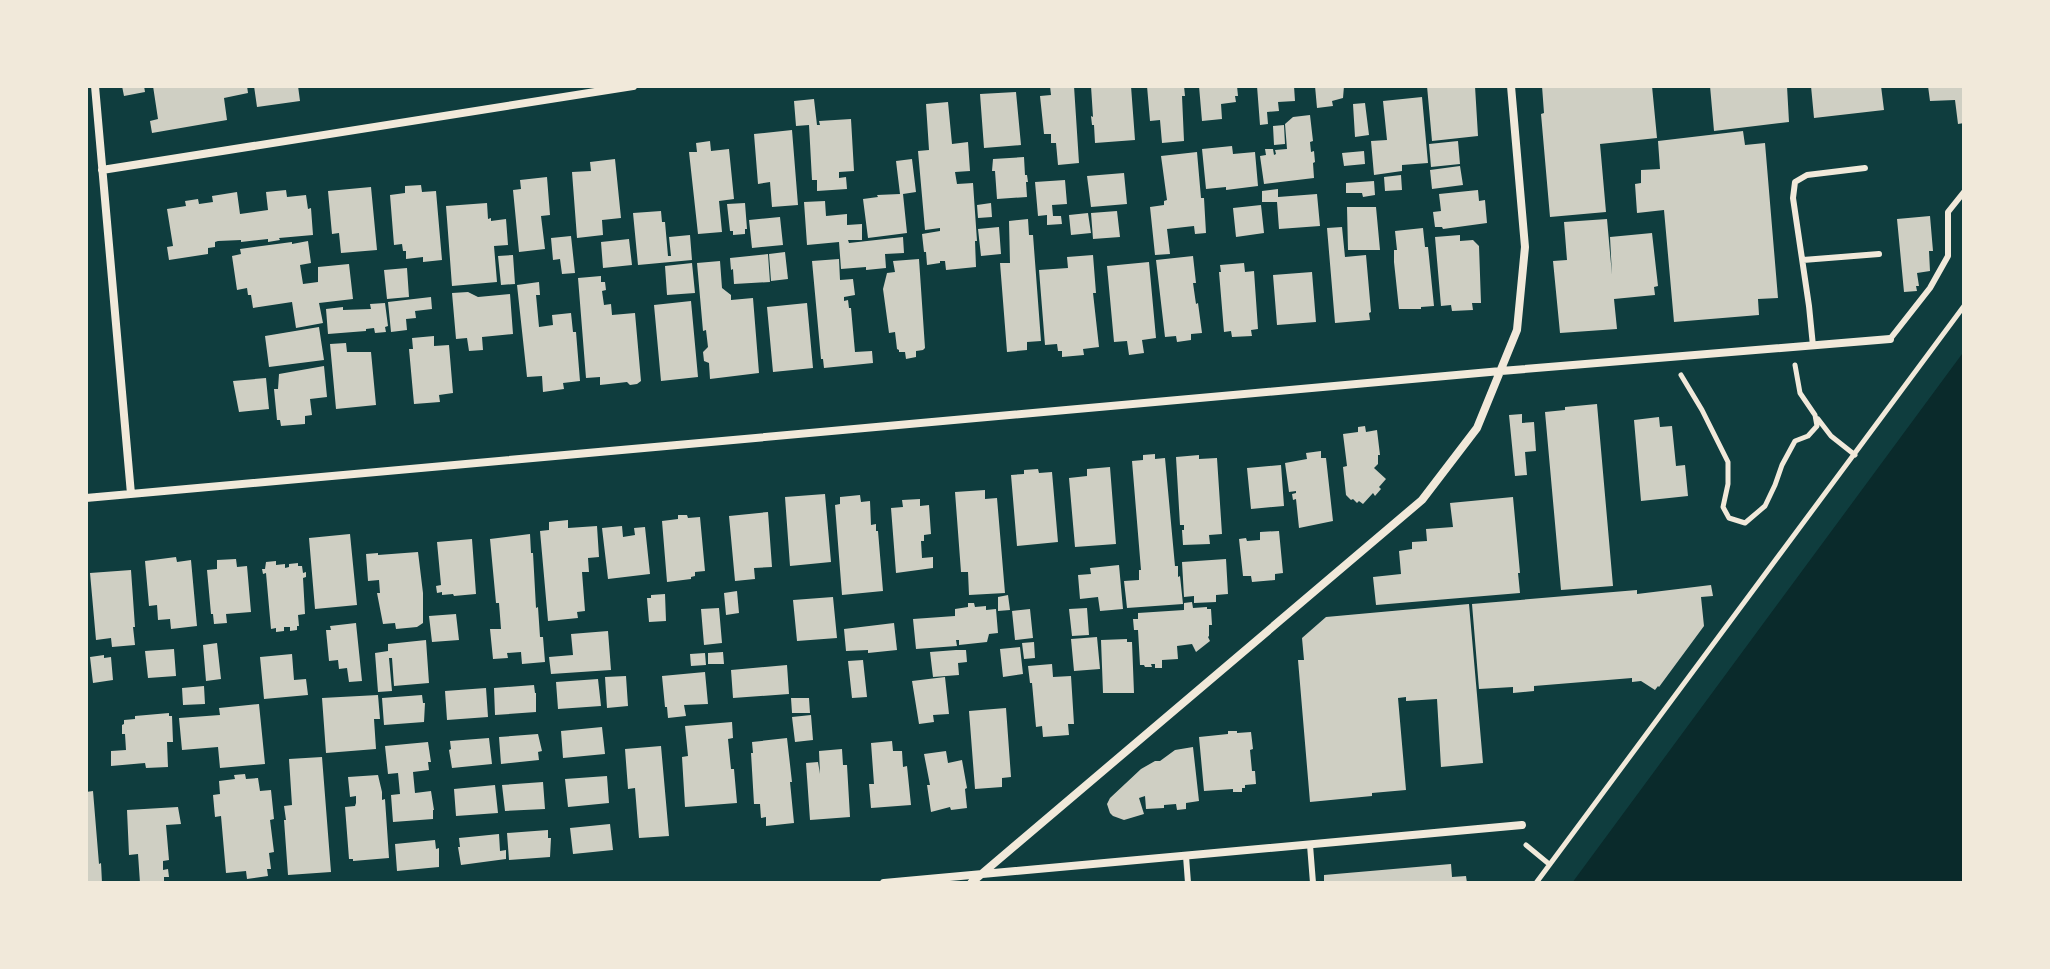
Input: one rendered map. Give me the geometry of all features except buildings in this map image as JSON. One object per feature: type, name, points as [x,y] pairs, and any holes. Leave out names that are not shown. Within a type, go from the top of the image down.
[{"type":"street","points":[[95,86],[131,494]]},
{"type":"street","points":[[102,170],[633,86]]},
{"type":"street","points":[[971,883],[1422,500],[1477,428],[1517,330],[1525,247],[1511,86]]},
{"type":"street","points":[[86,498],[1890,339]]},
{"type":"street","points":[[884,883],[1522,825]]},
{"type":"lane","points":[[1813,346],[1793,198],[1795,182],[1807,175],[1865,168]]},
{"type":"lane","points":[[1890,339],[1930,288],[1948,256],[1948,212],[1964,192]]},
{"type":"lane","points":[[1803,260],[1879,254]]},
{"type":"lane","points":[[1310,845],[1313,883]]},
{"type":"lane","points":[[1186,856],[1188,883]]},
{"type":"path","points":[[1536,883],[1964,306]]},
{"type":"path","points":[[1792,348],[1800,393],[1831,436],[1855,455]]},
{"type":"path","points":[[1672,358],[1728,462],[1728,484],[1723,507],[1729,518],[1745,523],[1765,506],[1795,441],[1808,436],[1817,426],[1815,415]]},
{"type":"path","points":[[1522,825],[1523,843],[1549,864]]},
{"type":"water","points":[[1964,351],[1964,883],[1572,883],[1962,354]]}]
